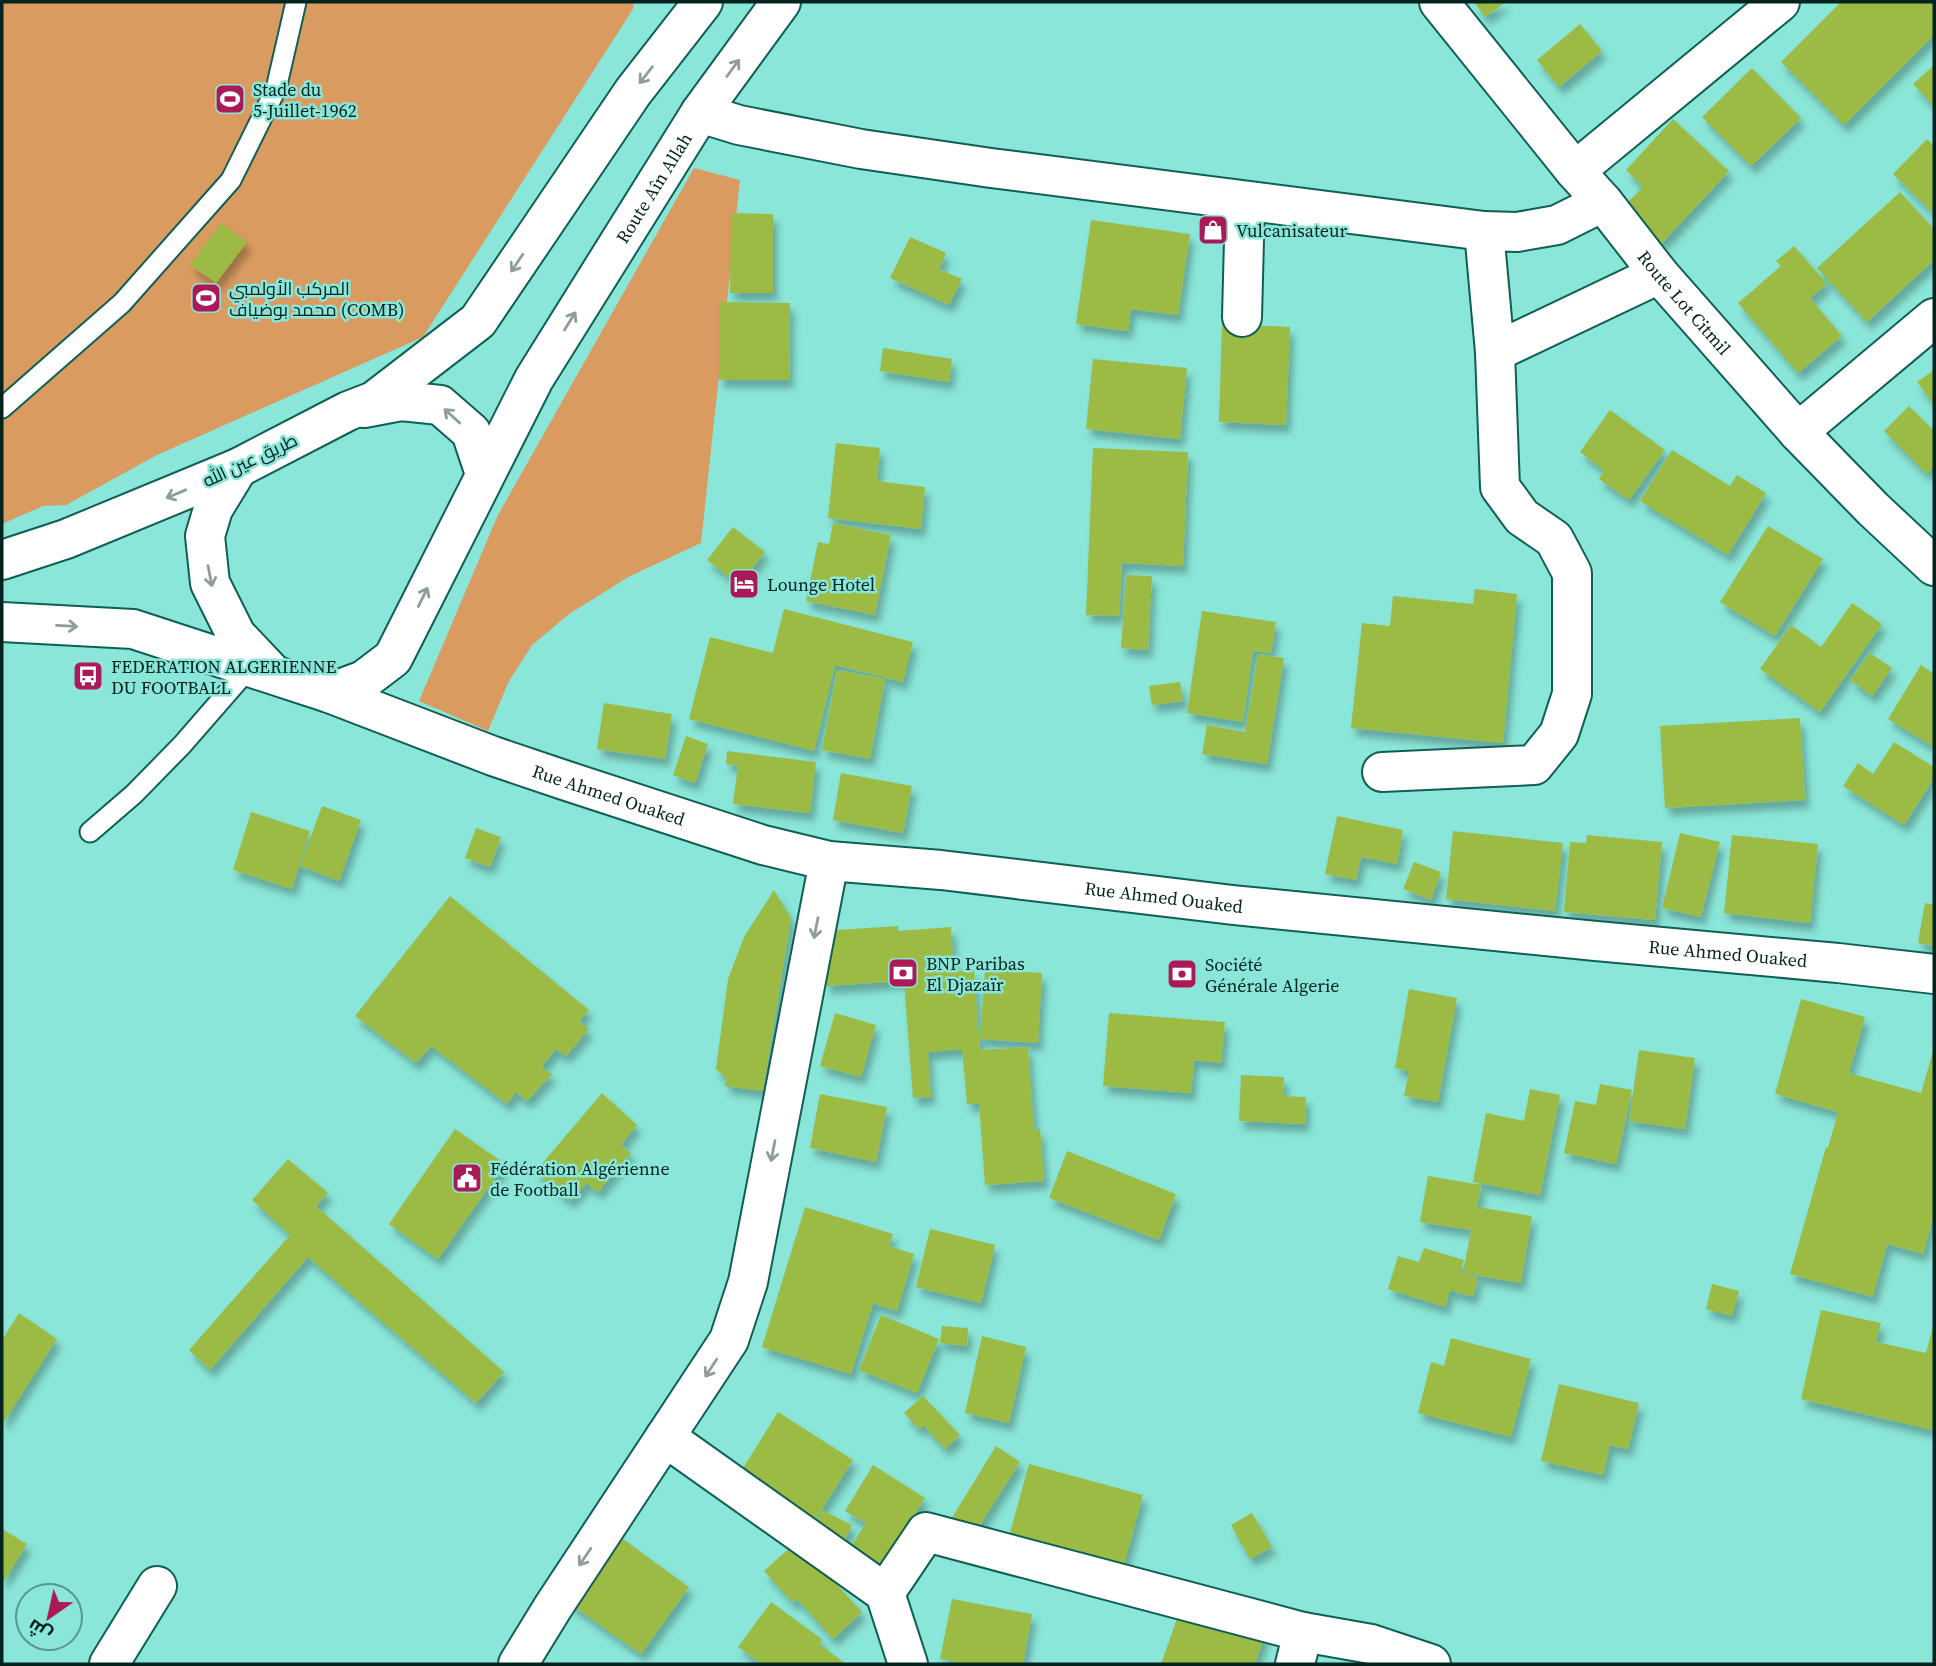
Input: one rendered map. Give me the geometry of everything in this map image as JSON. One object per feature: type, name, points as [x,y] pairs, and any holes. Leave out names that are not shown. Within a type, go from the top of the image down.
[{"type":"street","name":"طريق عين الله","points":[[2,560],[66,539],[238,468],[348,411],[374,401],[478,321],[633,92],[703,2]]},
{"type":"street","name":"Route Aîn Allah","points":[[485,474],[534,379],[700,113],[781,2]]},
{"type":"street","name":"Route Lot Citmil","points":[[1439,2],[1658,274],[1798,432],[1873,509],[1934,566]]},
{"type":"street","points":[[1575,171],[1780,2]]},
{"type":"street","points":[[700,113],[739,125],[860,149],[1484,231],[1517,232],[1557,225],[1602,202]]},
{"type":"street","points":[[1242,317],[1245,201]]},
{"type":"street","points":[[1382,772],[1534,765],[1559,734],[1572,694],[1572,573],[1554,539],[1522,517],[1500,487],[1495,352],[1484,231]]},
{"type":"street","points":[[1495,352],[1658,274]]},
{"type":"street","points":[[1798,432],[1934,318]]},
{"type":"street","points":[[329,693],[364,680],[393,658],[485,474],[471,432],[440,405],[401,401],[348,411]]},
{"type":"street","points":[[238,468],[213,509],[205,536],[210,583],[236,635],[262,672]]},
{"type":"street","name":"Rue Ahmed Ouaked","points":[[2,622],[133,629],[329,693],[564,780],[763,845],[829,861],[941,870],[1233,905],[1934,974]]},
{"type":"street","points":[[393,658],[397,695],[414,725]]},
{"type":"street","points":[[518,1664],[552,1607],[729,1340],[748,1282],[829,861]]},
{"type":"street","points":[[665,1437],[884,1593],[908,1664]]},
{"type":"street","points":[[884,1593],[926,1532],[1299,1648],[1371,1643],[1431,1664]]},
{"type":"street","points":[[108,1664],[158,1586]]},
{"type":"lane","points":[[2,408],[122,303],[231,180],[276,89],[296,2]]},
{"type":"lane","points":[[90,832],[134,794],[182,745],[262,672]]},
{"type":"shaded area","name":"المركب الأولمبي محمد بوضياف (COMB)","points":[[2,2],[634,2],[633,9],[423,337],[157,455],[66,505],[43,506],[2,524]]},
{"type":"shaded area","points":[[694,168],[740,180],[701,543],[630,576],[569,614],[532,645],[508,683],[488,731],[419,701],[498,515]]},
{"type":"building","points":[[1474,2],[1506,2],[1485,17]]},
{"type":"building","points":[[1841,2],[1934,2],[1934,35],[1844,125],[1781,62]]},
{"type":"building","points":[[1580,24],[1602,51],[1559,87],[1537,60]]},
{"type":"building","points":[[1934,65],[1934,106],[1913,84]]},
{"type":"building","points":[[1752,68],[1801,118],[1751,166],[1702,117]]},
{"type":"building","points":[[1673,119],[1729,171],[1661,244],[1622,208],[1643,187],[1626,170]]},
{"type":"building","points":[[1927,139],[1934,146],[1932,212],[1893,174]]},
{"type":"building","points":[[1900,192],[1934,229],[1934,260],[1867,322],[1817,268]]},
{"type":"building","points":[[731,213],[773,214],[773,293],[730,293]]},
{"type":"building","points":[[1091,220],[1190,234],[1178,315],[1131,309],[1128,331],[1076,324]]},
{"type":"building","points":[[221,223],[247,242],[216,283],[190,265]]},
{"type":"building","points":[[910,237],[946,253],[939,269],[962,279],[949,305],[890,278]]},
{"type":"building","points":[[1794,246],[1827,284],[1810,298],[1842,336],[1798,373],[1738,303],[1781,266],[1776,261]]},
{"type":"building","points":[[719,302],[790,303],[789,380],[719,380]]},
{"type":"building","points":[[1222,324],[1290,327],[1286,425],[1219,422]]},
{"type":"building","points":[[883,348],[952,359],[949,382],[880,371]]},
{"type":"building","points":[[1093,359],[1187,368],[1180,439],[1086,429]]},
{"type":"building","points":[[1934,370],[1934,405],[1917,382]]},
{"type":"building","points":[[1909,406],[1934,431],[1934,466],[1927,474],[1884,431]]},
{"type":"building","points":[[1610,410],[1665,450],[1629,500],[1599,479],[1604,471],[1580,452]]},
{"type":"building","points":[[836,443],[880,448],[877,481],[925,487],[921,529],[828,518]]},
{"type":"building","points":[[1093,448],[1188,452],[1183,566],[1122,563],[1119,616],[1086,615]]},
{"type":"building","points":[[1672,450],[1730,486],[1737,475],[1766,493],[1728,555],[1640,501]]},
{"type":"building","points":[[833,523],[891,535],[875,615],[806,601],[818,542],[829,544]]},
{"type":"building","points":[[1768,526],[1823,559],[1775,636],[1720,602]]},
{"type":"building","points":[[733,527],[765,552],[739,585],[707,560]]},
{"type":"building","points":[[1126,575],[1152,576],[1148,650],[1121,648]]},
{"type":"building","points":[[1475,589],[1517,594],[1503,743],[1351,728],[1362,623],[1390,626],[1393,596],[1473,604]]},
{"type":"building","points":[[1852,603],[1882,624],[1820,712],[1760,669],[1791,625],[1821,647]]},
{"type":"building","points":[[784,609],[913,642],[903,682],[835,665],[814,751],[689,719],[710,637],[773,653]]},
{"type":"building","points":[[1202,611],[1276,622],[1271,653],[1253,651],[1243,722],[1187,713]]},
{"type":"building","points":[[1870,653],[1892,668],[1872,696],[1850,680]]},
{"type":"building","points":[[1258,654],[1284,658],[1267,764],[1202,754],[1207,725],[1245,732]]},
{"type":"building","points":[[1921,665],[1934,674],[1934,747],[1888,719]]},
{"type":"building","points":[[837,670],[885,679],[870,759],[822,750]]},
{"type":"building","points":[[1180,682],[1183,701],[1152,705],[1149,686]]},
{"type":"building","points":[[604,703],[672,714],[665,759],[597,749]]},
{"type":"building","points":[[1800,718],[1805,800],[1665,808],[1660,726]]},
{"type":"building","points":[[686,736],[708,744],[695,783],[673,775]]},
{"type":"building","points":[[1894,742],[1934,767],[1934,778],[1904,825],[1843,786],[1858,763],[1873,774]]},
{"type":"building","points":[[727,751],[816,762],[810,813],[733,804],[738,766],[726,764]]},
{"type":"building","points":[[841,773],[912,786],[903,833],[833,820]]},
{"type":"building","points":[[322,806],[361,820],[339,881],[300,866]]},
{"type":"building","points":[[251,812],[310,831],[292,889],[233,870]]},
{"type":"building","points":[[1337,816],[1403,830],[1397,864],[1361,857],[1356,880],[1325,874]]},
{"type":"building","points":[[476,828],[501,837],[490,867],[465,858]]},
{"type":"building","points":[[1453,831],[1563,843],[1555,911],[1446,899]]},
{"type":"building","points":[[1680,833],[1720,842],[1701,917],[1662,908]]},
{"type":"building","points":[[1587,835],[1662,842],[1655,920],[1564,912],[1570,842],[1586,843]]},
{"type":"building","points":[[1732,835],[1818,844],[1810,923],[1724,913]]},
{"type":"building","points":[[1414,862],[1441,872],[1431,900],[1403,889]]},
{"type":"building","points":[[774,890],[791,919],[763,1091],[725,1086],[726,1078],[716,1069],[728,979],[744,937]]},
{"type":"building","points":[[450,896],[589,1010],[579,1021],[589,1029],[566,1056],[556,1049],[541,1067],[552,1074],[527,1101],[516,1092],[507,1104],[431,1046],[416,1063],[355,1016]]},
{"type":"building","points":[[1925,903],[1934,905],[1934,946],[1918,943]]},
{"type":"building","points":[[898,926],[898,931],[951,927],[954,971],[974,970],[980,1050],[1028,1047],[1034,1130],[1040,1129],[1044,1181],[985,1185],[979,1104],[967,1104],[962,1049],[928,1052],[931,1097],[913,1098],[904,981],[826,986],[822,931]]},
{"type":"building","points":[[985,969],[1042,973],[1038,1043],[980,1039]]},
{"type":"building","points":[[1409,989],[1457,998],[1438,1102],[1404,1096],[1409,1071],[1395,1068]]},
{"type":"building","points":[[1801,999],[1865,1017],[1849,1073],[1921,1093],[1934,1048],[1934,1214],[1923,1254],[1887,1244],[1873,1297],[1790,1274],[1838,1112],[1775,1094]]},
{"type":"building","points":[[835,1013],[876,1025],[861,1077],[820,1066]]},
{"type":"building","points":[[1109,1013],[1225,1022],[1221,1063],[1194,1060],[1191,1093],[1103,1086]]},
{"type":"building","points":[[1639,1050],[1695,1058],[1685,1129],[1629,1121]]},
{"type":"building","points":[[1241,1075],[1284,1077],[1283,1096],[1306,1097],[1305,1124],[1239,1121]]},
{"type":"building","points":[[1600,1084],[1632,1090],[1616,1164],[1564,1153],[1575,1101],[1596,1105]]},
{"type":"building","points":[[1530,1089],[1560,1095],[1540,1195],[1473,1182],[1486,1113],[1524,1121]]},
{"type":"building","points":[[602,1093],[637,1125],[621,1145],[631,1153],[598,1192],[587,1183],[570,1201],[535,1172]]},
{"type":"building","points":[[820,1094],[887,1107],[876,1162],[810,1148]]},
{"type":"building","points":[[455,1129],[505,1164],[438,1259],[389,1224]]},
{"type":"building","points":[[1067,1151],[1176,1194],[1159,1240],[1049,1198]]},
{"type":"building","points":[[288,1159],[328,1193],[316,1206],[504,1372],[476,1403],[308,1257],[210,1370],[189,1350],[290,1235],[252,1200]]},
{"type":"building","points":[[1428,1176],[1481,1185],[1477,1207],[1532,1216],[1521,1283],[1463,1273],[1471,1230],[1420,1222]]},
{"type":"building","points":[[805,1207],[893,1234],[889,1246],[914,1254],[897,1311],[873,1303],[851,1374],[762,1347]]},
{"type":"building","points":[[930,1229],[995,1245],[981,1303],[916,1287]]},
{"type":"building","points":[[1424,1248],[1464,1260],[1460,1272],[1478,1278],[1473,1297],[1450,1290],[1445,1307],[1388,1289],[1398,1256],[1419,1262]]},
{"type":"building","points":[[1712,1284],[1739,1291],[1732,1316],[1706,1309]]},
{"type":"building","points":[[1821,1310],[1881,1323],[1876,1342],[1926,1353],[1934,1323],[1932,1430],[1801,1399]]},
{"type":"building","points":[[19,1313],[57,1339],[2,1425],[2,1340]]},
{"type":"building","points":[[881,1315],[939,1339],[917,1393],[859,1370]]},
{"type":"building","points":[[942,1326],[968,1328],[967,1346],[940,1343]]},
{"type":"building","points":[[982,1336],[1026,1347],[1009,1423],[965,1413]]},
{"type":"building","points":[[1451,1338],[1531,1359],[1511,1437],[1418,1413],[1431,1362],[1444,1366]]},
{"type":"building","points":[[1559,1384],[1639,1403],[1628,1449],[1610,1445],[1603,1475],[1541,1461]]},
{"type":"building","points":[[923,1396],[960,1435],[945,1449],[923,1425],[919,1429],[904,1413]]},
{"type":"building","points":[[778,1412],[853,1460],[814,1521],[740,1473]]},
{"type":"building","points":[[996,1446],[1020,1462],[973,1536],[950,1521]]},
{"type":"building","points":[[1029,1464],[1143,1495],[1122,1572],[1008,1540]]},
{"type":"building","points":[[873,1465],[925,1498],[878,1572],[847,1553],[866,1523],[845,1511]]},
{"type":"building","points":[[822,1510],[852,1525],[844,1541],[814,1527]]},
{"type":"building","points":[[1252,1513],[1272,1547],[1250,1559],[1231,1525]]},
{"type":"building","points":[[2,1529],[27,1544],[2,1584]]},
{"type":"building","points":[[616,1534],[689,1587],[641,1654],[567,1602]]},
{"type":"building","points":[[797,1541],[862,1612],[833,1639],[797,1599],[793,1603],[764,1571]]},
{"type":"building","points":[[952,1599],[1032,1614],[1023,1664],[967,1664],[940,1659]]},
{"type":"building","points":[[771,1602],[823,1640],[819,1644],[846,1664],[762,1664],[738,1647]]},
{"type":"building","points":[[1183,1602],[1266,1632],[1255,1664],[1161,1664]]},
{"type":"place","name":"Stade du 5-Juillet-1962","points":[[230,99]]},
{"type":"place","name":"Vulcanisateur","points":[[1213,230]]},
{"type":"place","name":"المركب الأولمبي محمد بوضياف (COMB)","points":[[206,298]]},
{"type":"place","name":"Lounge Hotel","points":[[744,584]]},
{"type":"place","name":"FEDERATION ALGERIENNE DU FOOTBALL","points":[[88,676]]},
{"type":"place","name":"BNP Paribas El Djazaïr","points":[[903,973]]},
{"type":"place","name":"Société Générale Algerie","points":[[1182,974]]},
{"type":"place","name":"Fédération Algérienne de Football","points":[[467,1178]]}]
